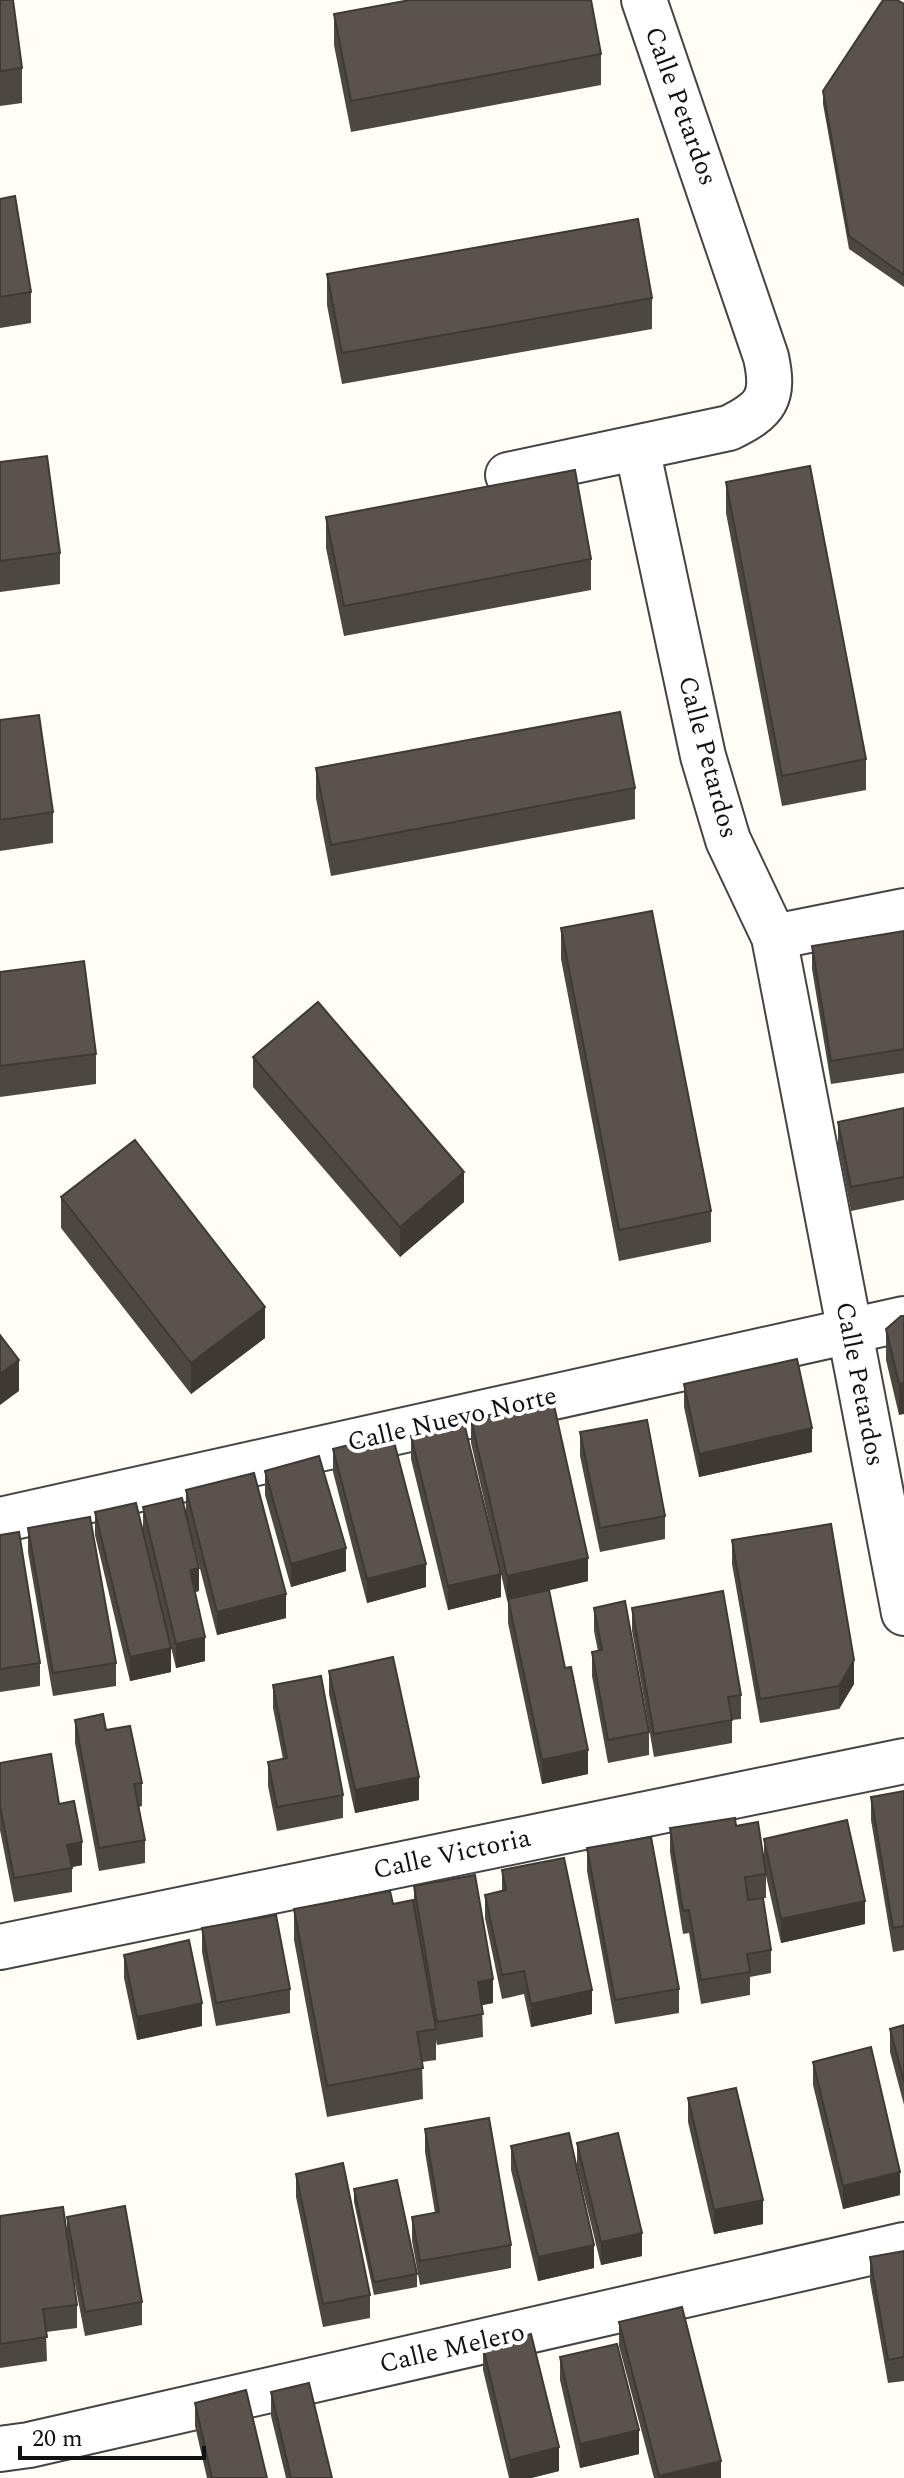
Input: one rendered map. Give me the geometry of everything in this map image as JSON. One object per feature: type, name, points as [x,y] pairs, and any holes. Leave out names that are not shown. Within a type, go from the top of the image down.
[{"type":"street","name":"Calle Petardos","points":[[644,0],[716,205],[771,379],[767,397],[754,416],[729,428],[637,448],[703,756],[728,840],[774,937],[904,1613]]},
{"type":"street","points":[[508,475],[637,448]]},
{"type":"street","points":[[774,937],[904,911]]},
{"type":"street","name":"Calle Nuevo Norte","points":[[0,1520],[904,1319]]},
{"type":"street","name":"Calle Victoria","points":[[0,1947],[904,1761]]},
{"type":"street","name":"Calle Melero","points":[[0,2449],[44,2442],[904,2245]]},
{"type":"building","points":[[0,0],[13,0],[22,68],[0,71]]},
{"type":"building","points":[[410,0],[591,0],[601,54],[351,101],[334,14]]},
{"type":"building","points":[[883,0],[897,0],[904,4],[904,275],[849,236],[823,91]]},
{"type":"building","points":[[15,196],[31,292],[0,297],[0,199]]},
{"type":"building","points":[[638,219],[652,298],[342,353],[327,274]]},
{"type":"building","points":[[47,456],[60,553],[0,561],[0,462]]},
{"type":"building","points":[[810,466],[866,759],[782,776],[726,482]]},
{"type":"building","points":[[575,470],[591,559],[344,606],[326,517]]},
{"type":"building","points":[[620,712],[635,788],[331,845],[316,768]]},
{"type":"building","points":[[39,715],[53,812],[0,820],[0,720]]},
{"type":"building","points":[[652,911],[711,1211],[619,1230],[561,928]]},
{"type":"building","points":[[904,931],[904,1049],[831,1061],[812,946]]},
{"type":"building","points":[[84,961],[96,1054],[0,1066],[0,972]]},
{"type":"building","points":[[318,1002],[464,1172],[400,1227],[253,1057]]},
{"type":"building","points":[[904,1108],[904,1177],[851,1187],[838,1122]]},
{"type":"building","points":[[135,1140],[265,1307],[191,1363],[61,1197]]},
{"type":"building","points":[[904,1316],[904,1383],[899,1384],[886,1329]]},
{"type":"building","points":[[0,1335],[19,1360],[0,1374]]},
{"type":"building","points":[[797,1359],[812,1428],[699,1454],[684,1384]]},
{"type":"building","points":[[553,1401],[588,1558],[507,1576],[471,1419]]},
{"type":"building","points":[[647,1420],[665,1516],[600,1528],[580,1432]]},
{"type":"building","points":[[464,1423],[501,1574],[448,1586],[411,1436]]},
{"type":"building","points":[[392,1434],[426,1564],[367,1579],[333,1449]]},
{"type":"building","points":[[319,1456],[346,1548],[291,1564],[265,1471]]},
{"type":"building","points":[[254,1473],[286,1594],[217,1612],[186,1490]]},
{"type":"building","points":[[182,1498],[199,1568],[190,1570],[205,1637],[176,1644],[143,1507]]},
{"type":"building","points":[[136,1503],[171,1648],[130,1657],[95,1512]]},
{"type":"building","points":[[90,1517],[116,1663],[53,1673],[28,1528]]},
{"type":"building","points":[[831,1524],[854,1660],[839,1686],[760,1699],[732,1540]]},
{"type":"building","points":[[19,1532],[40,1663],[0,1669],[0,1535]]},
{"type":"building","points":[[549,1590],[565,1668],[571,1667],[588,1750],[542,1760],[508,1599]]},
{"type":"building","points":[[723,1591],[741,1695],[728,1697],[732,1720],[654,1734],[632,1608]]},
{"type":"building","points":[[625,1601],[649,1732],[608,1740],[592,1652],[602,1650],[594,1608]]},
{"type":"building","points":[[393,1657],[419,1777],[355,1790],[329,1671]]},
{"type":"building","points":[[321,1676],[343,1795],[277,1807],[268,1762],[287,1758],[273,1685]]},
{"type":"building","points":[[103,1714],[106,1730],[130,1726],[142,1783],[134,1784],[145,1840],[99,1848],[75,1720]]},
{"type":"building","points":[[51,1754],[59,1804],[74,1801],[82,1842],[67,1845],[72,1868],[14,1878],[0,1806],[0,1763]]},
{"type":"building","points":[[904,1791],[904,1926],[893,1928],[871,1797]]},
{"type":"building","points":[[735,1818],[736,1826],[758,1822],[766,1874],[745,1877],[748,1900],[763,1898],[771,1950],[747,1954],[750,1972],[701,1980],[689,1910],[683,1911],[670,1828]]},
{"type":"building","points":[[847,1820],[865,1901],[781,1919],[764,1839]]},
{"type":"building","points":[[651,1837],[679,1989],[615,2000],[587,1848]]},
{"type":"building","points":[[564,1858],[592,1990],[531,2004],[524,1971],[502,1975],[485,1895],[506,1890],[502,1870]]},
{"type":"building","points":[[475,1875],[493,1979],[478,1982],[483,2014],[437,2022],[414,1886]]},
{"type":"building","points":[[390,1891],[393,1904],[413,1900],[436,2029],[417,2032],[423,2068],[327,2086],[294,1909]]},
{"type":"building","points":[[276,1915],[290,1989],[216,2003],[202,1928]]},
{"type":"building","points":[[189,1940],[202,2003],[137,2017],[124,1955]]},
{"type":"building","points":[[904,2025],[904,2082],[890,2029]]},
{"type":"building","points":[[871,2047],[900,2172],[843,2186],[813,2062]]},
{"type":"building","points":[[736,2088],[763,2200],[714,2210],[688,2098]]},
{"type":"building","points":[[489,2118],[511,2245],[420,2261],[412,2217],[439,2212],[425,2129]]},
{"type":"building","points":[[569,2133],[594,2245],[538,2257],[511,2146]]},
{"type":"building","points":[[618,2133],[642,2233],[601,2242],[577,2143]]},
{"type":"building","points":[[343,2163],[370,2295],[323,2304],[296,2174]]},
{"type":"building","points":[[397,2180],[417,2274],[374,2282],[354,2189]]},
{"type":"building","points":[[125,2206],[142,2302],[85,2312],[67,2217]]},
{"type":"building","points":[[63,2207],[77,2305],[43,2309],[47,2337],[0,2344],[0,2216]]},
{"type":"building","points":[[904,2251],[904,2357],[888,2360],[870,2257]]},
{"type":"building","points":[[682,2307],[721,2461],[659,2476],[619,2322]]},
{"type":"building","points":[[531,2334],[559,2447],[510,2460],[483,2347]]},
{"type":"building","points":[[617,2344],[639,2430],[580,2444],[560,2357]]},
{"type":"building","points":[[309,2383],[332,2478],[291,2478],[271,2392]]},
{"type":"building","points":[[246,2390],[267,2478],[212,2478],[195,2403]]}]
